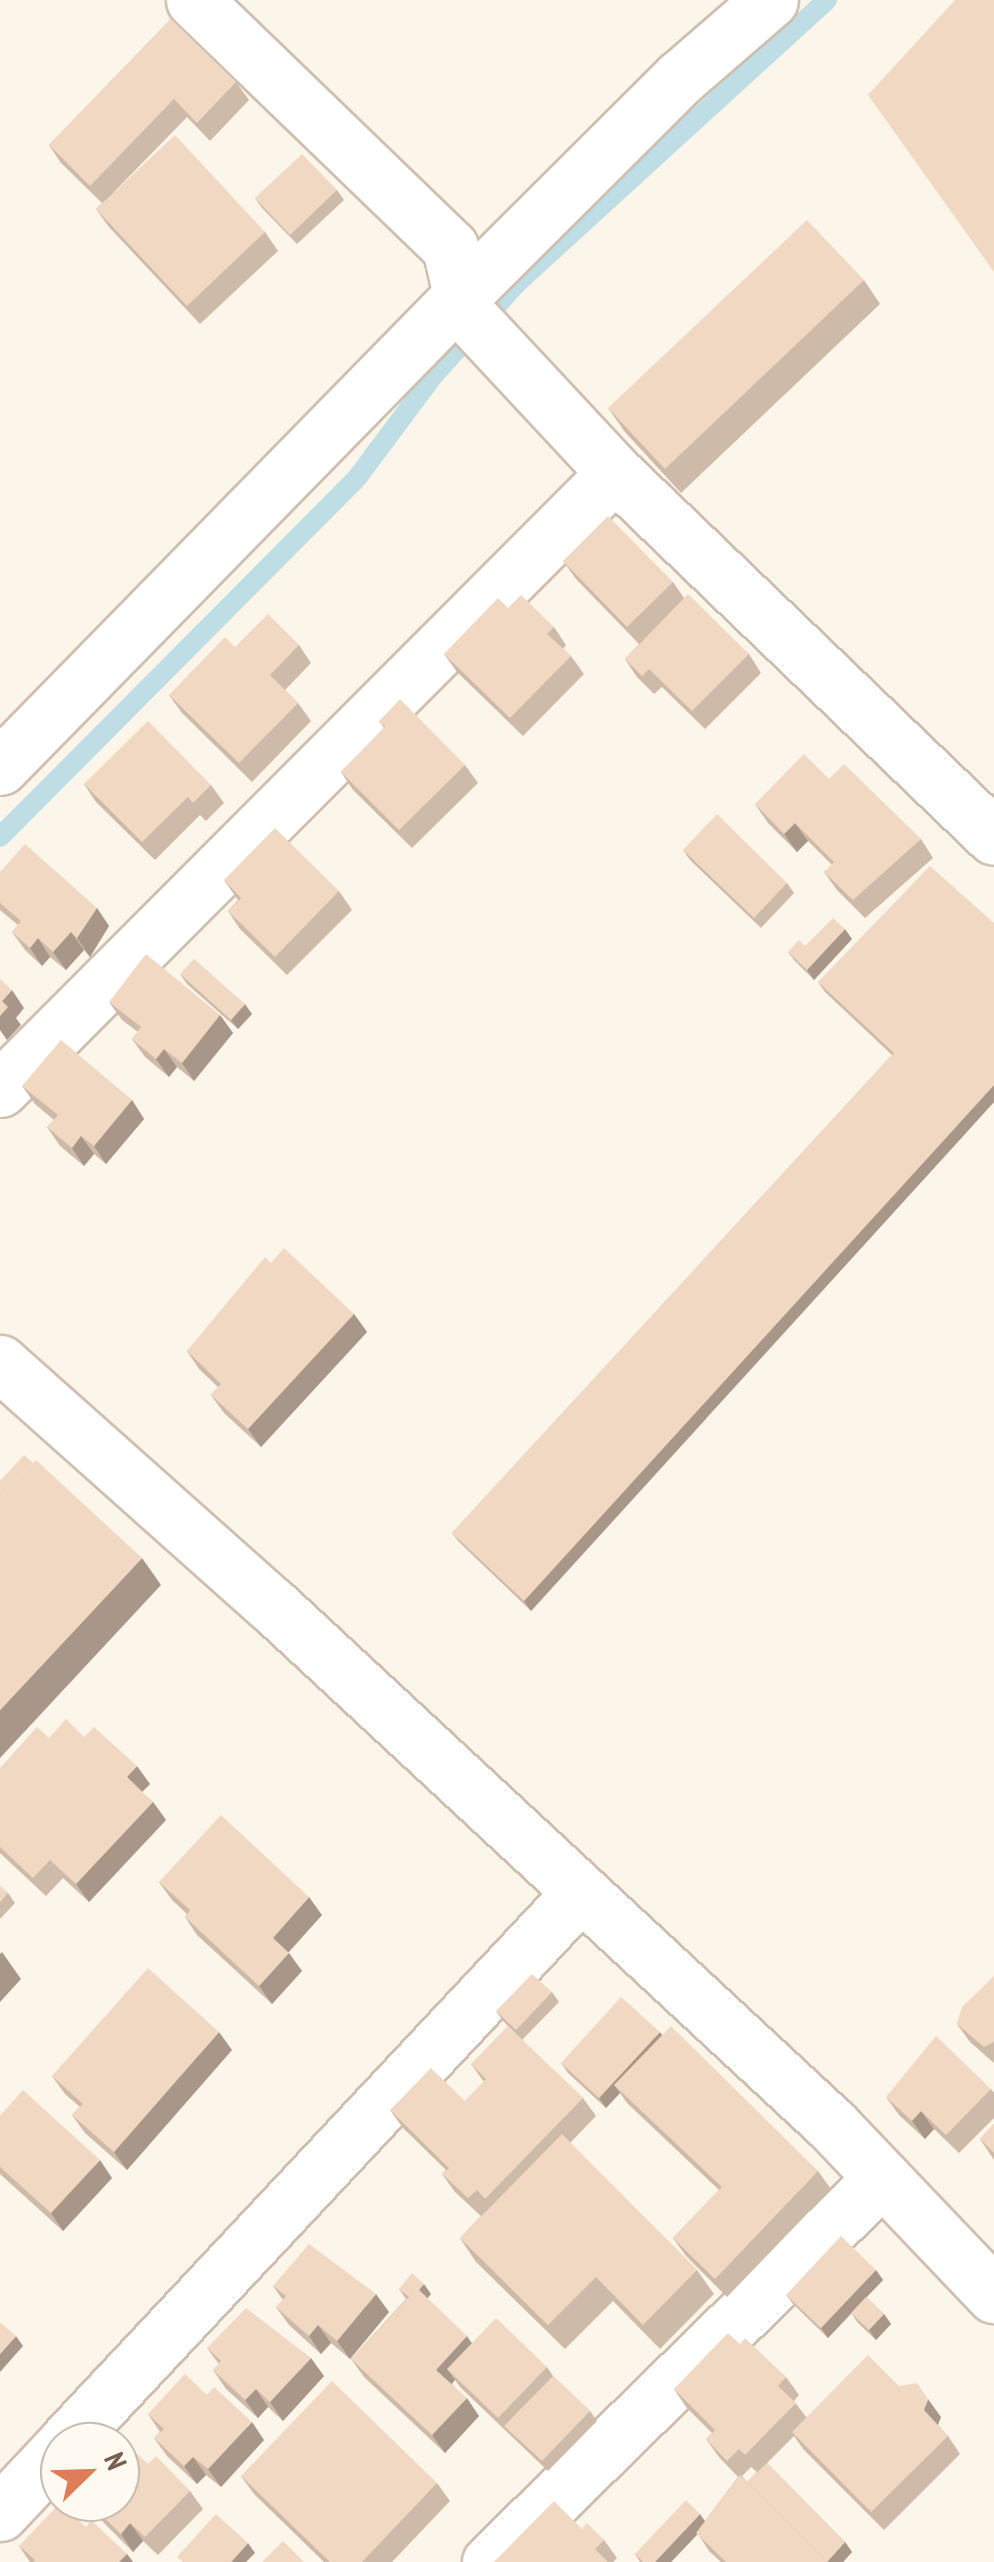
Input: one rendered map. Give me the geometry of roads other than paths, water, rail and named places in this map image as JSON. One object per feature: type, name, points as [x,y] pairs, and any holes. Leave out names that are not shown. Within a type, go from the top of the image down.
[{"type":"street","points":[[194,0],[450,246],[464,312],[615,473],[994,837]]},
{"type":"street","points":[[0,768],[461,296],[680,78],[770,0]]},
{"type":"street","points":[[0,1089],[615,473]]},
{"type":"street","points":[[0,1364],[581,1892],[882,2178],[994,2295]]},
{"type":"street","points":[[85,2422],[581,1892]]},
{"type":"street","points":[[490,2562],[882,2178]]},
{"type":"street","points":[[0,2513],[40,2470]]},
{"type":"waterway","points":[[0,837],[357,478],[433,376],[516,284],[827,0]]}]
